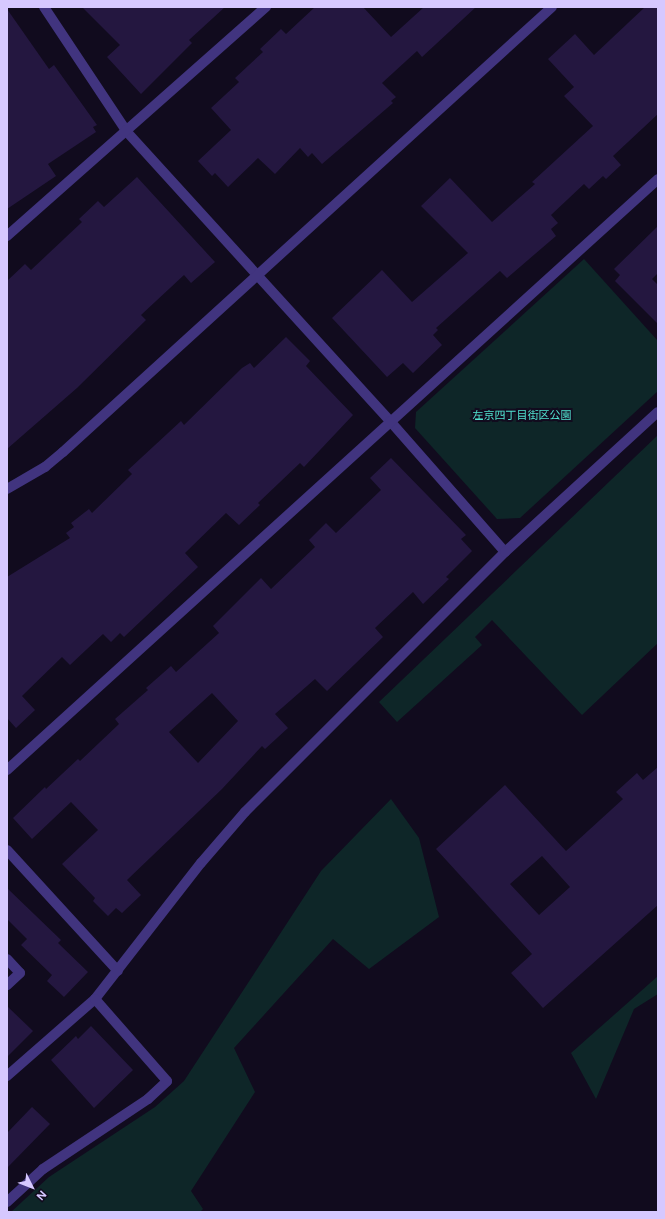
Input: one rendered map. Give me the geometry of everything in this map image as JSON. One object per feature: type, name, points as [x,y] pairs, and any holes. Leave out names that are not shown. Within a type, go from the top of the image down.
[{"type":"street","points":[[44,7],[128,132],[390,421],[506,552]]},
{"type":"street","points":[[7,236],[128,132],[266,7]]},
{"type":"street","points":[[7,489],[45,467],[258,276],[552,7]]},
{"type":"street","points":[[7,770],[658,179]]},
{"type":"street","points":[[7,1076],[95,999],[201,863],[245,812],[506,552],[658,412]]},
{"type":"street","points":[[7,850],[118,971]]},
{"type":"street","points":[[7,959],[20,973],[7,985]]},
{"type":"street","points":[[7,1202],[43,1169],[148,1099],[167,1081],[95,999]]},
{"type":"green space","name":"左京四丁目街区公園","points":[[584,259],[658,341],[658,391],[520,518],[497,519],[415,428],[416,412]]},
{"type":"green space","points":[[658,435],[658,643],[582,715],[492,620],[475,637],[482,645],[397,722],[379,702]]},
{"type":"green space","points":[[391,799],[419,838],[439,917],[369,969],[333,939],[234,1048],[255,1092],[191,1191],[203,1209],[200,1212],[11,1212],[49,1177],[155,1107],[184,1081],[321,871]]},
{"type":"green space","points":[[658,976],[658,994],[634,1009],[596,1099],[571,1053]]},
{"type":"building","points":[[82,7],[225,7],[189,40],[192,43],[141,94],[107,57],[120,45]]},
{"type":"building","points":[[315,7],[363,7],[391,37],[424,7],[476,7],[422,57],[417,51],[382,83],[396,97],[391,101],[393,103],[322,164],[312,153],[308,157],[300,148],[275,174],[258,158],[228,187],[215,173],[212,176],[198,161],[231,130],[211,108],[239,82],[235,78],[263,52],[260,49],[281,29],[286,34]]},
{"type":"building","points":[[645,7],[658,7],[658,114],[613,156],[621,165],[606,179],[603,176],[589,189],[584,184],[551,215],[558,223],[551,229],[556,236],[507,278],[500,271],[436,328],[438,330],[433,335],[442,345],[413,373],[403,363],[387,377],[332,318],[382,270],[412,302],[468,253],[421,206],[450,178],[492,222],[535,184],[532,182],[593,126],[564,96],[574,87],[548,59],[575,34],[594,55]]},
{"type":"building","points":[[7,9],[49,69],[54,65],[97,125],[93,127],[96,132],[48,164],[56,176],[7,209]]},
{"type":"building","points":[[137,177],[215,262],[191,283],[184,275],[141,315],[146,320],[77,388],[7,449],[7,281],[25,264],[31,270],[82,222],[79,219],[98,201],[104,207]]},
{"type":"building","points":[[658,226],[658,273],[652,279],[658,285],[658,324],[615,281],[620,275],[614,269]]},
{"type":"building","points":[[286,337],[310,361],[306,366],[353,415],[304,467],[300,463],[258,503],[260,505],[239,525],[226,513],[185,553],[198,567],[124,637],[120,633],[111,642],[103,634],[70,665],[62,657],[22,696],[35,710],[16,728],[7,718],[7,577],[70,538],[66,533],[74,527],[71,523],[89,509],[92,513],[132,474],[128,470],[181,421],[184,425],[242,368],[250,363],[254,368]]},
{"type":"building","points":[[391,458],[466,535],[461,539],[472,551],[446,577],[449,579],[423,604],[413,592],[375,628],[383,637],[327,691],[315,679],[275,714],[288,728],[265,749],[262,746],[222,789],[127,880],[141,895],[122,913],[116,908],[108,916],[93,901],[95,898],[62,864],[98,830],[71,802],[32,839],[13,818],[45,787],[46,789],[78,759],[80,761],[119,724],[115,719],[148,690],[146,688],[171,666],[176,672],[219,633],[213,626],[261,578],[271,589],[315,547],[309,540],[326,523],[336,533],[381,490],[370,478]],"holes":[[[212,693],[238,721],[198,763],[169,732]]]},
{"type":"building","points":[[658,767],[658,905],[543,1008],[511,973],[532,954],[436,849],[505,785],[566,851],[623,799],[616,792],[637,773],[643,780]],"holes":[[[542,856],[570,887],[539,915],[510,884]]]},
{"type":"building","points":[[7,888],[61,940],[58,943],[88,972],[64,997],[47,981],[52,975],[21,945],[27,939],[7,919]]},
{"type":"building","points":[[7,1006],[33,1031],[7,1057]]},
{"type":"building","points":[[91,1026],[133,1070],[94,1108],[51,1060],[76,1036],[78,1039]]},
{"type":"building","points":[[32,1107],[50,1124],[7,1168],[7,1133]]}]
